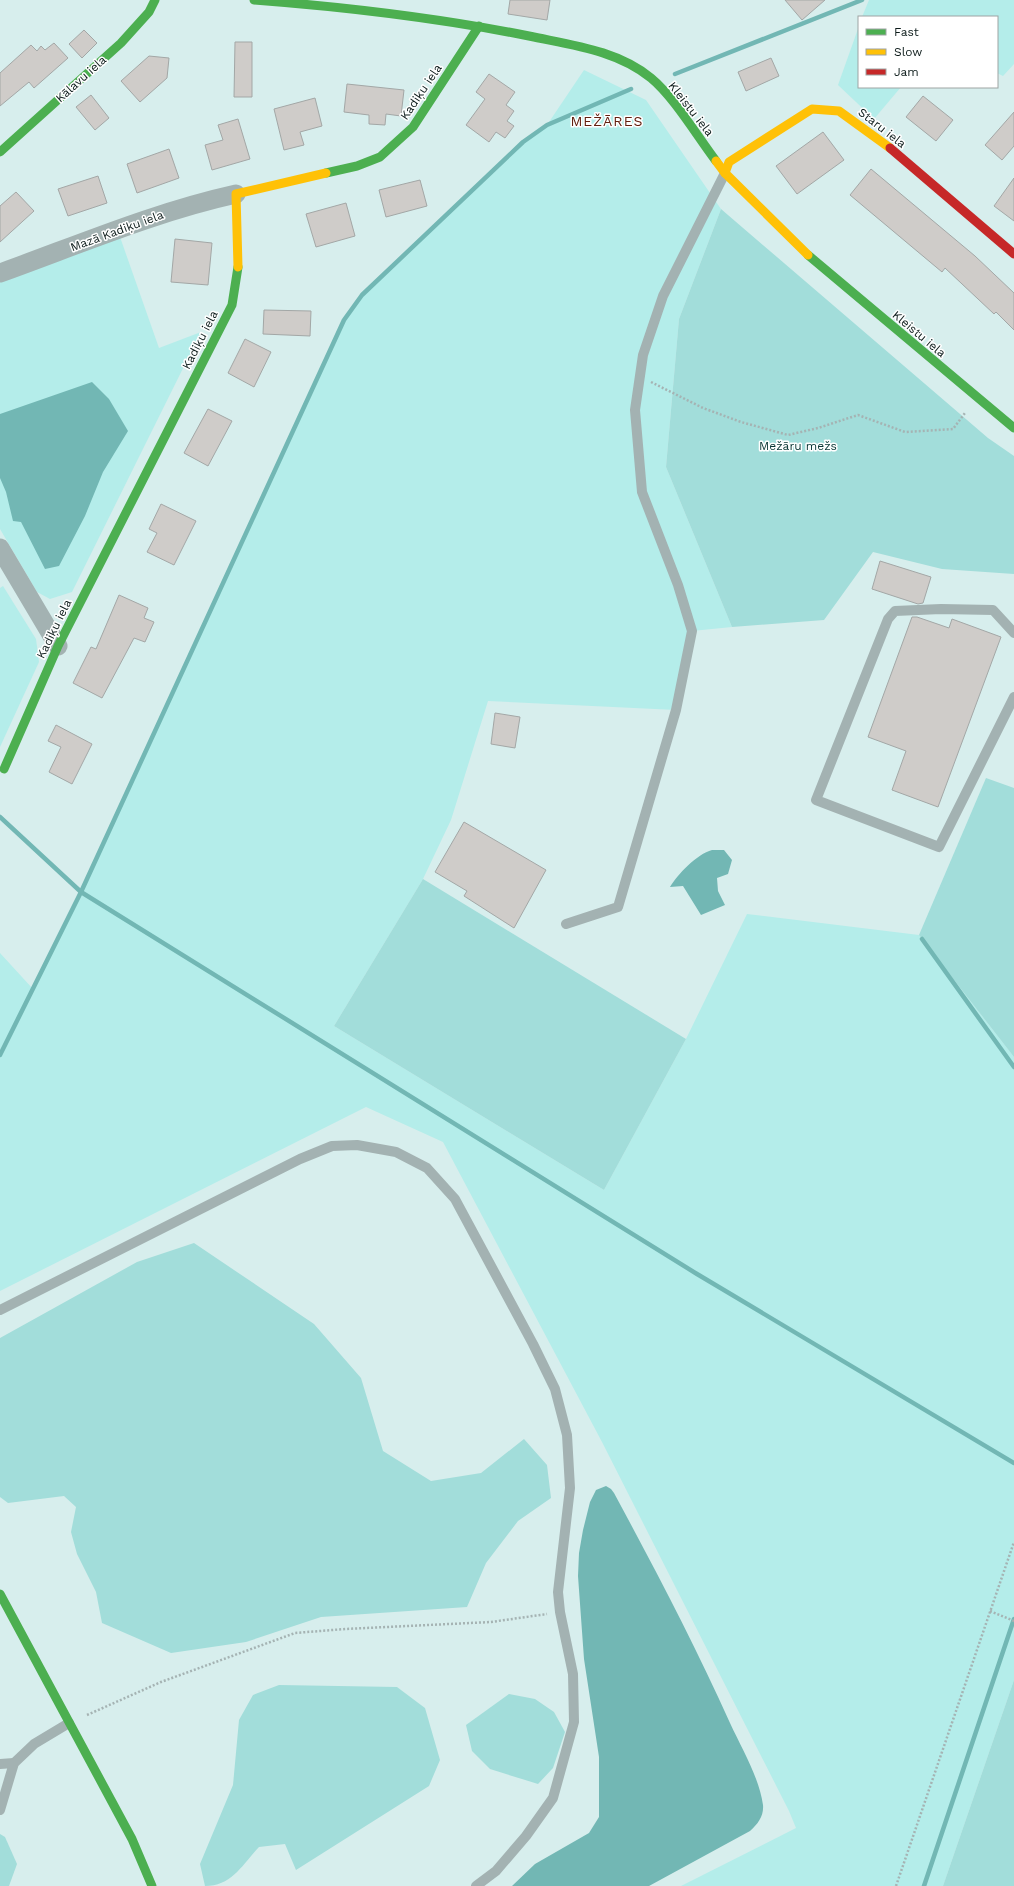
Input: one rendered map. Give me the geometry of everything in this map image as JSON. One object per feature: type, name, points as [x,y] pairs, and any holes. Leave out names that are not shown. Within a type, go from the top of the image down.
[{"type":"street","name":"Kālavu iela","points":[[0,152],[121,43],[150,12],[155,0]]},
{"type":"street","name":"Kleistu iela","points":[[254,0],[294,1],[479,26],[598,50],[651,78],[671,100],[725,172],[798,248],[1014,428]]},
{"type":"street","name":"Kadiķu iela","points":[[4,768],[58,646],[232,305],[239,260],[236,194],[357,166],[380,157],[413,127],[479,26]]},
{"type":"street","name":"Staru iela","points":[[725,172],[730,162],[812,109],[839,111],[878,138],[1014,254]]},
{"type":"street","name":"Mazā Kadiķu iela","points":[[0,273],[166,213],[201,202],[236,194]]},
{"type":"street","points":[[0,548],[58,646]]},
{"type":"street","points":[[0,1594],[132,1839],[152,1886]]},
{"type":"lane","points":[[566,924],[618,907],[676,710],[692,631],[678,585],[642,492],[635,410],[643,354],[663,296],[725,172]]},
{"type":"lane","points":[[1014,633],[993,610],[941,609],[895,611],[888,619],[816,800],[939,847],[1014,696]]},
{"type":"lane","points":[[0,1310],[300,1159],[332,1146],[357,1145],[396,1152],[427,1168],[455,1199],[555,1389],[567,1436],[570,1488],[558,1592],[560,1612],[573,1674],[574,1722],[552,1798],[526,1836],[496,1871],[476,1886]]},
{"type":"lane","points":[[0,1810],[14,1763],[34,1744],[69,1723]]},
{"type":"lane","points":[[0,1764],[14,1763]]},
{"type":"path","points":[[640,376],[703,408],[740,422],[788,435],[818,428],[858,415],[904,432],[953,429],[977,398]]},
{"type":"path","points":[[896,1886],[1014,1542]]},
{"type":"path","points":[[990,1611],[1014,1621]]},
{"type":"path","points":[[69,1723],[161,1682],[295,1633],[491,1622],[560,1612]]},
{"type":"shaded area","points":[[869,0],[1014,0],[1014,64],[1003,76],[998,74],[998,16],[862,16]]},
{"type":"shaded area","points":[[858,29],[858,88],[900,88],[874,119],[838,85]]},
{"type":"shaded area","points":[[584,70],[646,100],[721,209],[679,319],[666,467],[732,627],[692,631],[676,710],[488,701],[451,820],[423,879],[334,1026],[604,1190],[686,1039],[747,914],[919,935],[1014,1057],[1014,1680],[943,1886],[681,1886],[796,1828],[789,1811],[602,1442],[443,1142],[366,1107],[0,1291],[0,953],[33,989],[81,892],[344,320],[362,295],[523,142],[547,125]]},
{"type":"shaded area","points":[[120,237],[159,348],[201,332],[72,592],[50,599],[37,592],[0,529],[0,280]]},
{"type":"shaded area","points":[[92,382],[109,399],[128,431],[103,472],[85,516],[59,566],[45,569],[21,522],[13,521],[6,492],[0,478],[0,414]]},
{"type":"shaded area","points":[[3,586],[36,639],[39,662],[0,747],[0,588]]},
{"type":"shaded area","points":[[712,850],[724,850],[732,860],[728,874],[717,878],[718,891],[725,905],[701,915],[683,886],[670,887],[682,871],[694,860]]},
{"type":"shaded area","points":[[606,1486],[614,1493],[703,1665],[750,1763],[761,1795],[763,1813],[758,1823],[750,1831],[649,1886],[512,1886],[535,1864],[589,1833],[599,1817],[599,1757],[584,1659],[578,1576],[579,1553],[590,1502],[596,1490]]},
{"type":"green space","name":"Mežāru mežs","points":[[721,209],[988,438],[1014,456],[1014,574],[942,569],[873,552],[824,620],[732,627],[666,467],[679,319]]},
{"type":"green space","points":[[986,778],[1014,788],[1014,1057],[919,935]]},
{"type":"green space","points":[[423,879],[686,1039],[604,1190],[334,1026]]},
{"type":"green space","points":[[194,1243],[314,1324],[361,1378],[383,1451],[431,1481],[481,1473],[524,1439],[547,1465],[551,1498],[518,1521],[486,1563],[467,1607],[321,1617],[246,1642],[171,1653],[102,1623],[96,1592],[77,1554],[71,1532],[76,1507],[64,1496],[8,1503],[0,1497],[0,1338],[137,1262]]},
{"type":"green space","points":[[1014,1680],[1014,1886],[943,1886]]},
{"type":"green space","points":[[279,1685],[397,1687],[425,1708],[440,1760],[429,1786],[296,1870],[285,1844],[259,1847],[236,1873],[222,1882],[205,1886],[200,1864],[233,1785],[239,1720],[253,1695]]},
{"type":"green space","points":[[509,1694],[535,1699],[554,1712],[565,1732],[553,1768],[538,1784],[490,1769],[472,1751],[466,1725]]},
{"type":"green space","points":[[0,1834],[5,1837],[17,1864],[9,1886],[0,1886]]},
{"type":"building","points":[[510,0],[550,0],[547,20],[508,14]]},
{"type":"building","points":[[785,0],[825,0],[802,20]]},
{"type":"building","points":[[84,30],[97,43],[82,58],[69,44]]},
{"type":"building","points":[[235,42],[252,42],[252,97],[234,97]]},
{"type":"building","points":[[54,43],[68,58],[34,88],[29,82],[0,106],[0,73],[31,45],[37,51],[41,46],[45,50]]},
{"type":"building","points":[[149,56],[169,58],[167,78],[140,102],[121,81]]},
{"type":"building","points":[[771,58],[779,76],[746,91],[738,72]]},
{"type":"building","points":[[489,74],[515,92],[506,105],[514,111],[507,121],[514,126],[505,138],[496,132],[489,142],[466,125],[485,99],[476,92]]},
{"type":"building","points":[[347,84],[404,90],[401,116],[386,114],[385,125],[369,124],[369,115],[344,112]]},
{"type":"building","points":[[91,95],[109,118],[95,130],[76,107]]},
{"type":"building","points":[[923,96],[953,120],[936,141],[906,117]]},
{"type":"building","points":[[315,98],[322,126],[300,132],[304,145],[284,150],[274,109]]},
{"type":"building","points":[[1014,112],[1014,146],[1002,160],[985,145]]},
{"type":"building","points":[[238,119],[250,159],[212,170],[205,145],[223,140],[218,125]]},
{"type":"building","points":[[823,132],[844,160],[797,194],[776,166]]},
{"type":"building","points":[[169,149],[179,178],[137,193],[127,164]]},
{"type":"building","points":[[871,169],[975,256],[1014,293],[1014,330],[996,312],[994,314],[945,268],[942,272],[850,195]]},
{"type":"building","points":[[98,176],[107,203],[68,216],[58,189]]},
{"type":"building","points":[[1014,178],[1014,221],[994,206]]},
{"type":"building","points":[[420,180],[427,206],[386,217],[379,190]]},
{"type":"building","points":[[16,192],[34,211],[0,242],[0,206]]},
{"type":"building","points":[[346,203],[355,236],[316,247],[306,214]]},
{"type":"building","points":[[175,239],[212,243],[208,285],[171,282]]},
{"type":"building","points":[[264,310],[311,311],[310,336],[263,334]]},
{"type":"building","points":[[245,339],[271,352],[254,387],[228,373]]},
{"type":"building","points":[[208,409],[232,421],[208,466],[184,453]]},
{"type":"building","points":[[161,504],[196,521],[174,565],[147,552],[157,533],[149,529]]},
{"type":"building","points":[[880,561],[931,577],[923,603],[918,604],[872,589]]},
{"type":"building","points":[[119,595],[148,608],[144,618],[154,622],[145,642],[134,638],[102,698],[73,683],[91,647],[96,649]]},
{"type":"building","points":[[912,617],[917,617],[949,628],[952,619],[1001,637],[938,807],[892,790],[906,751],[868,737]]},
{"type":"building","points":[[495,713],[520,717],[515,748],[491,744]]},
{"type":"building","points":[[56,725],[92,744],[72,784],[49,772],[61,747],[48,741]]},
{"type":"building","points":[[464,822],[546,870],[514,928],[464,896],[467,891],[435,872]]},
{"type":"waterway","points":[[675,74],[862,0]]},
{"type":"waterway","points":[[0,1055],[81,892],[344,320],[362,295],[523,142],[547,125],[631,89]]},
{"type":"waterway","points":[[0,817],[81,892],[697,1274],[1014,1463]]},
{"type":"waterway","points":[[922,939],[1014,1067]]},
{"type":"waterway","points":[[924,1886],[1014,1619]]},
{"type":"traffic: fast","points":[[0,152],[121,43],[149,12],[155,0]]},
{"type":"traffic: fast","points":[[254,0],[358,10],[461,24],[561,42],[609,55],[638,69],[660,86],[677,106],[716,161]]},
{"type":"traffic: fast","points":[[326,173],[357,166],[380,157],[413,127],[479,26]]},
{"type":"traffic: fast","points":[[808,255],[1014,428]]},
{"type":"traffic: fast","points":[[4,769],[58,646],[232,305],[238,267]]},
{"type":"traffic: fast","points":[[0,1594],[132,1839],[152,1886]]},
{"type":"traffic: slow","points":[[725,173],[729,162],[812,109],[839,111],[890,148]]},
{"type":"traffic: slow","points":[[716,161],[725,173],[808,255]]},
{"type":"traffic: slow","points":[[238,267],[236,194],[326,173]]},
{"type":"traffic: jam","points":[[890,148],[1014,254]]},
{"type":"district","name":"MEŽĀRES","points":[[607,121]]}]
